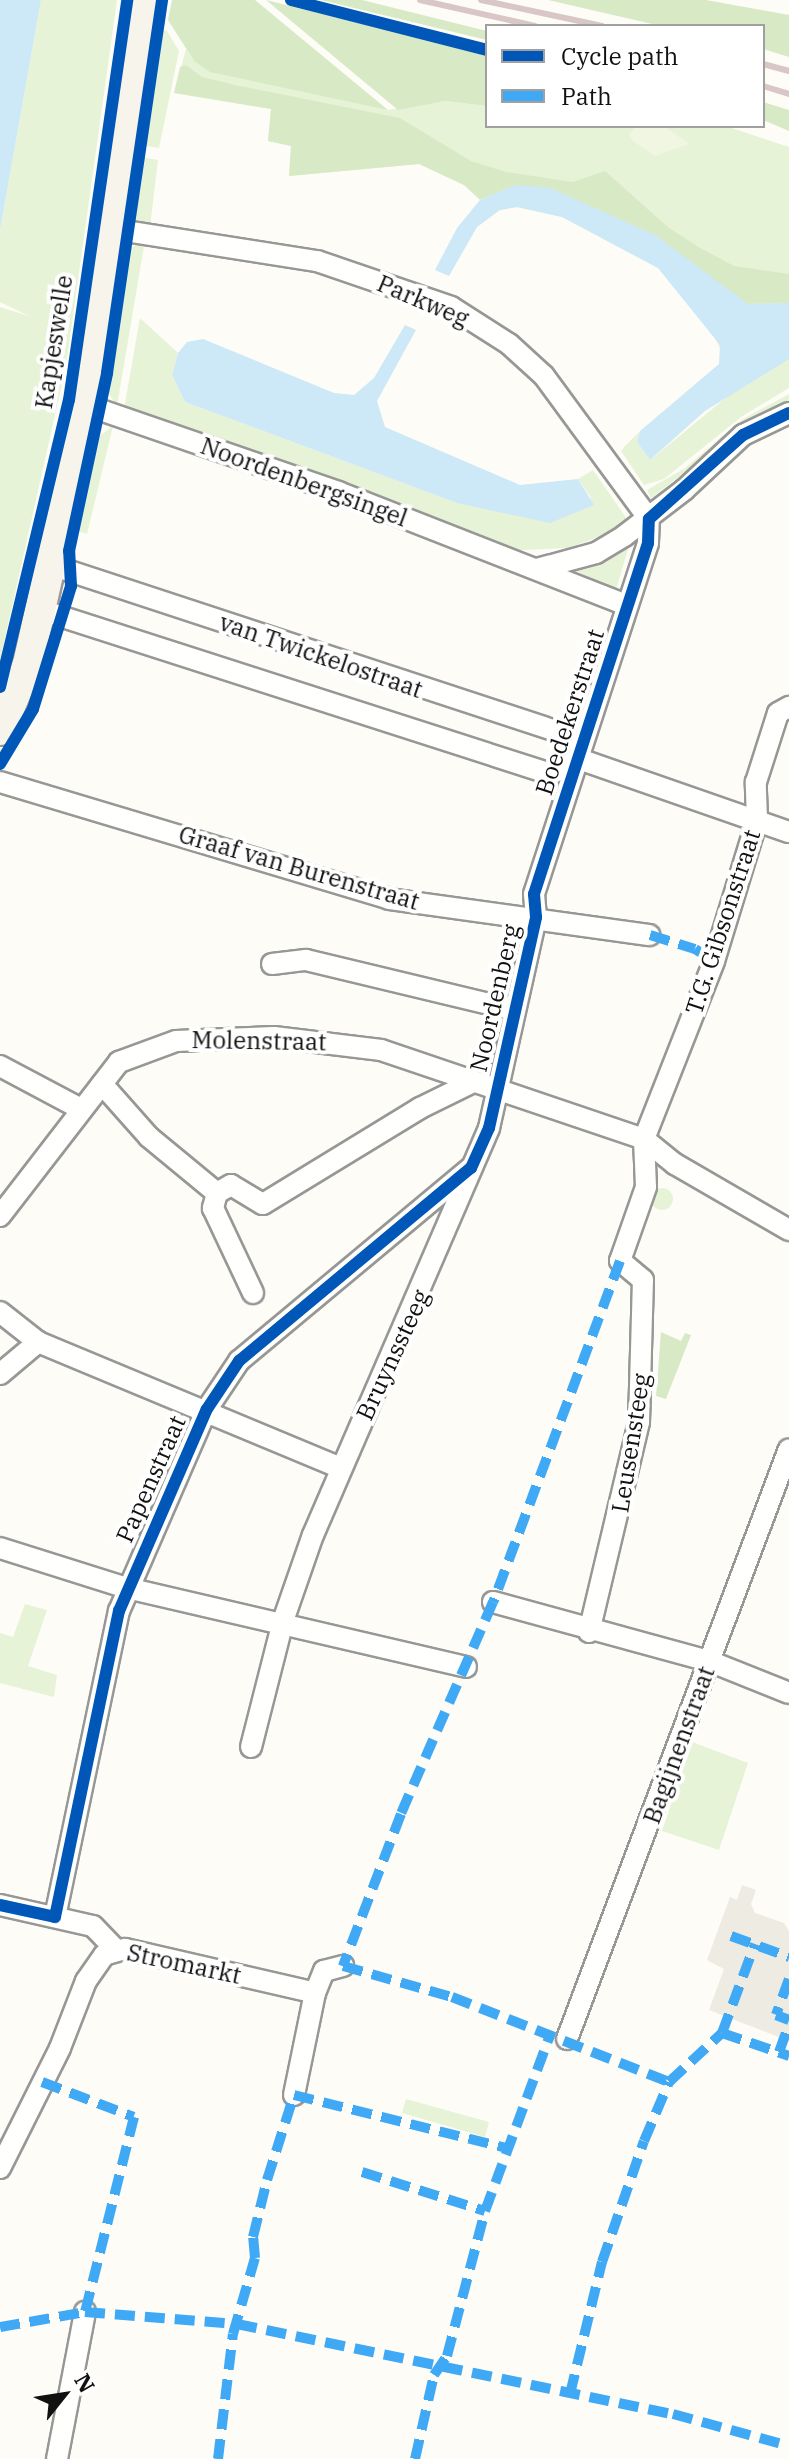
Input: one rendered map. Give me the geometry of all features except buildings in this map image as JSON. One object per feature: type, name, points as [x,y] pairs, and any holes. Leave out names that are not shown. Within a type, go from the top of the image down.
[{"type":"street","name":"Kapjeswelle","points":[[0,730],[21,684],[93,407],[147,0]]},
{"type":"street","name":"Parkweg","points":[[118,230],[317,261],[451,307],[509,344],[544,376],[649,519]]},
{"type":"street","name":"Noordenbergsingel","points":[[93,407],[537,569],[627,605]]},
{"type":"street","points":[[537,569],[596,553],[649,519],[743,435],[789,413]]},
{"type":"street","name":"Boedekerstraat","points":[[536,917],[534,894],[648,543],[649,519]]},
{"type":"street","name":"van Twickelostraat","points":[[41,610],[551,774],[579,759],[565,734],[51,565]]},
{"type":"street","name":"T.G. Gibsonstraat","points":[[644,1139],[714,961],[757,820],[756,782],[778,713],[789,707]]},
{"type":"street","points":[[579,759],[789,832]]},
{"type":"street","name":"Graaf van Burenstraat","points":[[0,782],[389,899],[650,935]]},
{"type":"street","name":"Noordenberg","points":[[496,1089],[536,917]]},
{"type":"street","points":[[272,964],[306,960],[515,1010]]},
{"type":"street","name":"Molenstraat","points":[[0,1216],[119,1062],[140,1050],[176,1041],[274,1037],[381,1050],[644,1139]]},
{"type":"street","points":[[0,1066],[81,1109]]},
{"type":"street","points":[[253,1293],[213,1208],[217,1193],[231,1185],[263,1204],[420,1108],[475,1081]]},
{"type":"street","points":[[102,1084],[149,1137],[217,1193]]},
{"type":"street","name":"Bruynssteeg","points":[[251,1747],[283,1621],[341,1468],[455,1218],[471,1168],[489,1128],[496,1089]]},
{"type":"street","points":[[644,1139],[675,1164],[789,1230]]},
{"type":"street","name":"Leusensteeg","points":[[589,1632],[639,1422],[643,1280],[620,1261],[646,1187],[644,1139]]},
{"type":"street","name":"Papenstraat","points":[[55,1917],[127,1588],[207,1409],[239,1361],[471,1168]]},
{"type":"street","points":[[0,1312],[38,1342],[207,1409],[341,1468]]},
{"type":"street","points":[[0,1374],[38,1342]]},
{"type":"street","name":"Bagijnenstraat","points":[[567,2039],[644,1844],[789,1449]]},
{"type":"street","points":[[0,1548],[127,1588],[283,1621],[466,1667]]},
{"type":"street","points":[[493,1602],[589,1632],[709,1661],[789,1693]]},
{"type":"street","points":[[0,1905],[93,1926],[116,1950]]},
{"type":"street","name":"Stromarkt","points":[[0,2168],[95,1966],[116,1950],[315,1993]]},
{"type":"street","points":[[294,2095],[315,1993],[324,1971],[343,1966]]},
{"type":"street","points":[[57,2459],[85,2312]]},
{"type":"green space","points":[[41,0],[117,0],[66,366],[0,660],[0,307],[29,316],[0,302],[0,230]]},
{"type":"green space","points":[[172,0],[255,0],[388,110],[210,72],[194,61],[168,20]]},
{"type":"green space","points":[[266,0],[485,55],[485,106],[445,101],[398,110]]},
{"type":"green space","points":[[321,0],[362,0],[485,31],[485,40]]},
{"type":"green space","points":[[548,0],[706,0],[789,15],[789,57],[765,50],[765,24],[652,24]]},
{"type":"green space","points":[[159,29],[167,31],[179,51],[159,148],[142,145]]},
{"type":"green space","points":[[186,49],[194,61],[388,110],[445,101],[485,106],[485,128],[732,128],[789,147],[789,388],[741,417],[664,479],[644,485],[621,451],[625,446],[640,431],[637,442],[650,460],[739,387],[711,330],[658,268],[562,217],[517,207],[500,210],[464,185],[419,164],[289,176],[291,146],[268,141],[271,109],[174,93]]},
{"type":"green space","points":[[186,65],[202,77],[400,118],[471,161],[506,172],[573,182],[605,171],[669,228],[702,249],[734,266],[789,274],[789,303],[748,304],[515,185],[480,200],[464,185],[419,164],[289,176],[291,146],[268,141],[271,109],[174,93],[180,67]]},
{"type":"green space","points":[[765,103],[789,110],[789,131],[765,121]]},
{"type":"green space","points":[[635,128],[666,128],[689,144],[655,156],[633,141],[629,134]]},
{"type":"green space","points":[[141,157],[158,160],[150,227],[139,225],[133,214]]},
{"type":"green space","points":[[138,243],[144,246],[117,406],[108,392],[127,251]]},
{"type":"green space","points":[[140,318],[178,353],[172,375],[185,402],[457,503],[591,498],[578,479],[593,470],[627,519],[621,529],[568,548],[500,551],[124,409]]},
{"type":"green space","points":[[789,394],[789,406],[751,422],[651,498],[647,490],[685,468],[743,419]]},
{"type":"green space","points":[[113,426],[87,534],[77,531],[98,437]]},
{"type":"green space","points":[[629,546],[616,590],[574,570],[605,558]]},
{"type":"green space","points":[[658,1188],[666,1188],[673,1199],[666,1210],[658,1210],[651,1203],[651,1195]]},
{"type":"green space","points":[[661,1332],[681,1341],[685,1333],[691,1335],[666,1399],[656,1396]]},
{"type":"green space","points":[[25,1604],[47,1610],[28,1666],[57,1675],[54,1697],[0,1683],[0,1633],[13,1637]]},
{"type":"green space","points":[[692,1742],[748,1763],[719,1850],[662,1831]]},
{"type":"green space","points":[[406,2099],[489,2122],[485,2137],[402,2113]]},
{"type":"shaded area","points":[[742,1885],[756,1890],[751,1904],[755,1913],[784,1923],[789,1931],[789,2041],[709,2010],[724,1969],[707,1960],[730,1897],[737,1900]]},
{"type":"water","points":[[0,0],[41,0],[0,230]]},
{"type":"water","points":[[515,185],[550,188],[655,235],[748,304],[789,303],[789,359],[705,411],[650,460],[637,442],[640,431],[719,364],[720,345],[658,268],[562,217],[517,207],[500,210],[477,227],[449,276],[435,270],[457,228],[480,200]]},
{"type":"water","points":[[405,325],[416,330],[377,401],[385,427],[520,485],[578,479],[594,505],[550,523],[457,503],[185,402],[172,375],[178,353],[187,342],[203,339],[334,393],[354,395],[374,378]]},
{"type":"railway","points":[[420,0],[526,24]]},
{"type":"railway","points":[[481,0],[593,24]]},
{"type":"railway","points":[[765,65],[789,71]]},
{"type":"railway","points":[[765,87],[789,94]]},
{"type":"marked path","points":[[650,935],[695,949],[714,961]]},
{"type":"marked path","points":[[620,1261],[493,1602],[401,1814],[343,1966],[452,1997],[669,2082]]},
{"type":"marked path","points":[[731,1936],[789,1957]]},
{"type":"marked path","points":[[722,2033],[755,1944]]},
{"type":"marked path","points":[[789,1979],[776,2015],[789,2020]]},
{"type":"marked path","points":[[779,2052],[789,2025]]},
{"type":"marked path","points":[[415,2459],[434,2375],[447,2356],[485,2211],[551,2033]]},
{"type":"marked path","points":[[722,2033],[789,2056]]},
{"type":"marked path","points":[[570,2394],[602,2262],[644,2141],[669,2082],[722,2033]]},
{"type":"marked path","points":[[42,2082],[134,2117],[85,2312]]},
{"type":"marked path","points":[[218,2459],[233,2334],[255,2258],[253,2237],[294,2095],[506,2148]]},
{"type":"marked path","points":[[362,2172],[485,2211]]},
{"type":"marked path","points":[[0,2327],[85,2312],[237,2324],[673,2414],[789,2446]]},
{"type":"cycle path","points":[[0,687],[69,400],[127,0]]},
{"type":"cycle path","points":[[0,764],[33,709],[71,586],[69,551],[107,373],[162,0]]},
{"type":"cycle path","points":[[291,0],[485,49]]},
{"type":"cycle path","points":[[0,1905],[55,1917],[119,1611],[207,1409],[239,1361],[471,1168],[489,1128],[536,917],[534,894],[648,543],[649,519],[743,435],[789,413]]}]
